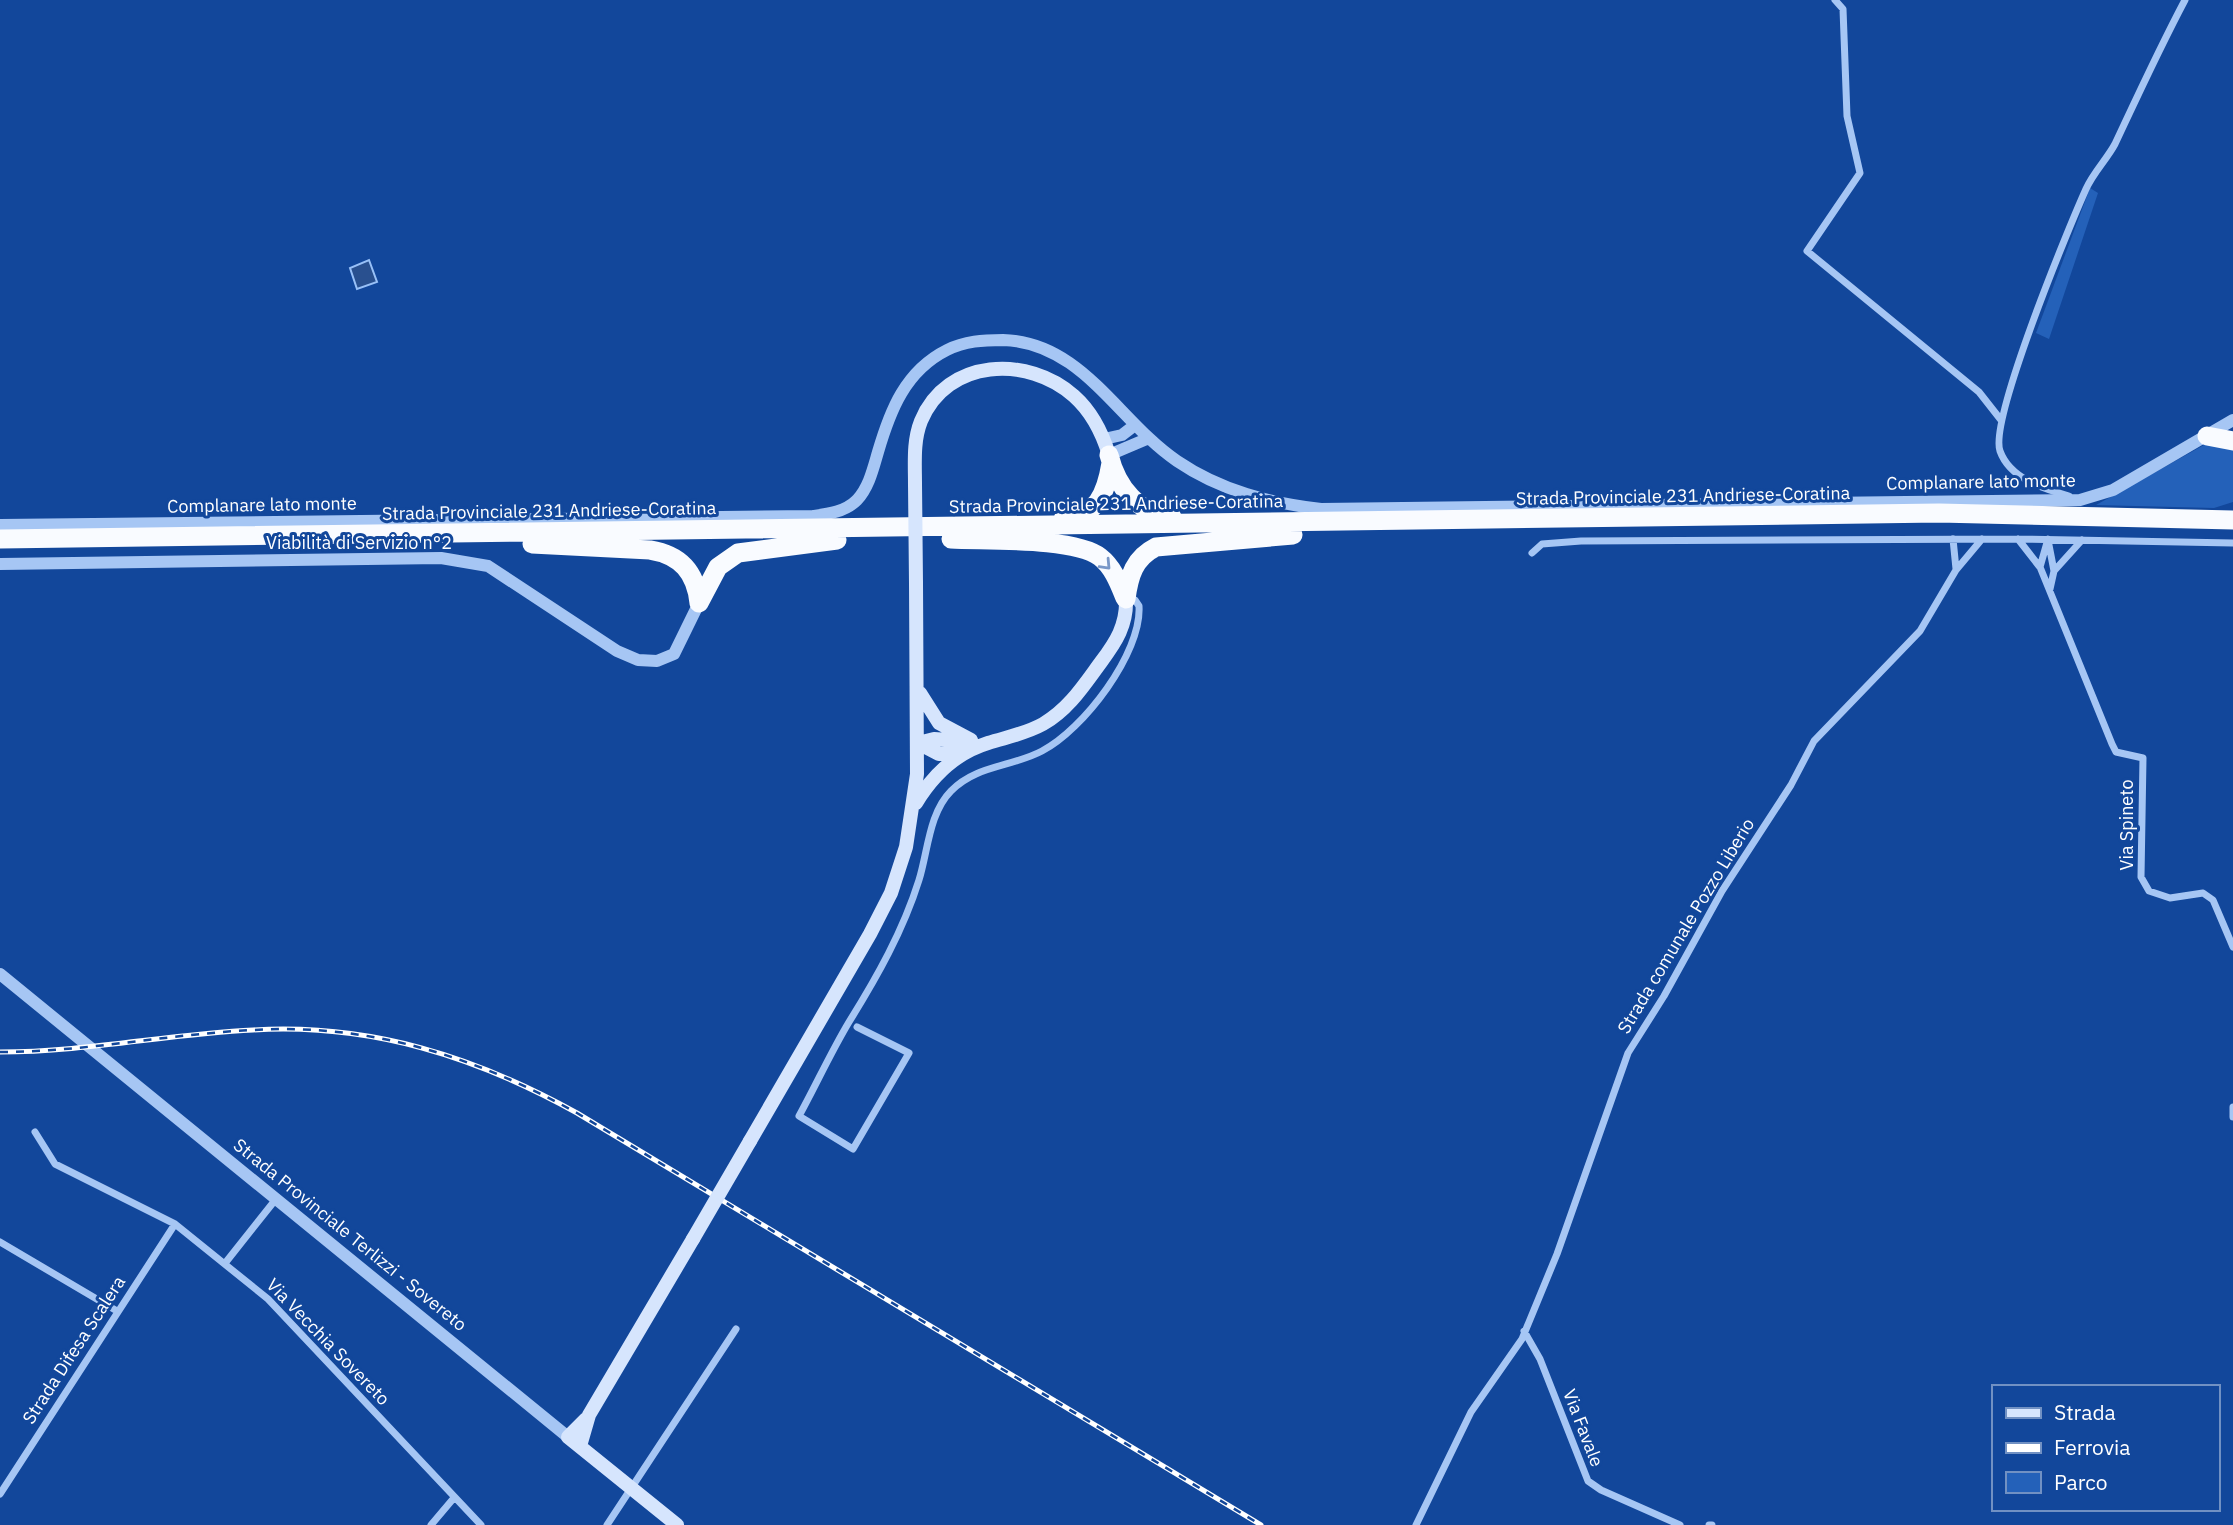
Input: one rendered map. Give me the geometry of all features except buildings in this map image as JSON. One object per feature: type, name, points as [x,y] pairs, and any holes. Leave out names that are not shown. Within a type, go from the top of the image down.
[{"type":"highway","points":[[2207,436],[2233,441]]},
{"type":"highway","points":[[1108,452],[1131,497],[1159,516],[1303,528]]},
{"type":"highway","points":[[946,533],[1083,515],[1101,499],[1108,452]]},
{"type":"highway","points":[[2095,517],[2233,509]]},
{"type":"highway","name":"Strada Provinciale 231 Andriese-Coratina","points":[[1303,528],[1938,513],[2233,520]]},
{"type":"highway","name":"Strada Provinciale 231 Andriese-Coratina","points":[[0,539],[1938,525],[2233,532]]},
{"type":"highway","points":[[1126,599],[1132,569],[1156,547],[1303,528]]},
{"type":"highway","points":[[946,533],[1078,547],[1095,554],[1108,566],[1126,599]]},
{"type":"highway","name":"Strada Provinciale 231 Andriese-Coratina","points":[[0,551],[837,540],[946,533]]},
{"type":"highway","points":[[699,603],[717,569],[735,554],[837,540]]},
{"type":"highway","points":[[529,544],[650,550],[667,554],[681,562],[691,573],[699,603]]},
{"type":"main road","points":[[574,1441],[750,1141],[891,893],[906,847],[913,810],[918,743],[916,442],[926,411],[946,387],[979,370],[1014,368],[1049,379],[1083,404],[1108,452]]},
{"type":"main road","points":[[918,743],[934,739],[969,746],[1036,728],[1068,705],[1117,640],[1125,619],[1126,599]]},
{"type":"main road","points":[[918,690],[936,720],[969,746]]},
{"type":"main road","points":[[913,810],[934,776],[969,746]]},
{"type":"main road","name":"Strada Provinciale Terlizzi - Sovereto","points":[[574,1441],[677,1525]]},
{"type":"street","points":[[1835,0],[1843,9],[1847,116],[1860,173],[1807,251],[1979,392],[2001,420]]},
{"type":"street","points":[[2080,500],[2018,476],[2000,450],[2001,420],[2029,337],[2087,186],[2113,146],[2148,68],[2185,0]]},
{"type":"street","name":"Complanare lato monte","points":[[0,525],[779,517],[836,513],[856,501],[870,479],[897,398],[919,368],[946,351],[977,340],[1015,341],[1053,352],[1092,380],[1135,425],[1178,461],[1222,486],[1255,499],[1321,509],[2080,500],[2113,490],[2233,420]]},
{"type":"street","points":[[1108,452],[1122,435],[1135,425]]},
{"type":"street","name":"Complanare lato monte","points":[[2207,436],[2233,431]]},
{"type":"street","points":[[1108,452],[1149,438]]},
{"type":"street","points":[[1953,539],[1956,570]]},
{"type":"street","name":"Strada comunale Pozzo Liberio","points":[[1416,1525],[1471,1412],[1490,1389],[1524,1331],[1557,1254],[1628,1053],[1664,996],[1722,891],[1791,785],[1814,741],[1920,631],[1956,570],[1982,539]]},
{"type":"street","points":[[2018,539],[2040,566],[2050,590]]},
{"type":"street","points":[[1532,553],[1542,544],[1553,542],[2048,539],[2233,543]]},
{"type":"street","points":[[2040,566],[2048,539]]},
{"type":"street","points":[[2048,539],[2053,571],[2050,590]]},
{"type":"street","points":[[2053,571],[2082,540]]},
{"type":"street","name":"Viabilità di Servizio n°2","points":[[0,564],[442,558],[466,561],[488,566],[617,651],[645,661],[664,659],[674,654],[699,603]]},
{"type":"street","name":"Via Spineto","points":[[2050,590],[2116,752],[2143,758],[2141,877],[2150,891],[2170,898],[2203,893],[2213,900],[2233,947]]},
{"type":"street","points":[[857,1027],[909,1053],[853,1149],[799,1116],[900,931],[918,882],[940,806],[962,780],[981,771],[1040,753],[1077,726],[1107,685],[1134,636],[1139,606],[1135,600],[1126,599]]},
{"type":"street","name":"Strada Provinciale Terlizzi - Sovereto","points":[[0,974],[574,1441]]},
{"type":"street","points":[[2233,1107],[2233,1117]]},
{"type":"street","name":"Via Vecchia Sovereto","points":[[35,1132],[55,1164],[175,1224],[226,1262],[309,1340],[453,1499],[481,1525]]},
{"type":"street","points":[[226,1262],[276,1199]]},
{"type":"street","name":"Strada Difesa Scalera","points":[[0,1494],[175,1224]]},
{"type":"street","points":[[0,1242],[117,1311]]},
{"type":"street","points":[[607,1525],[736,1329]]},
{"type":"street","name":"Via Favale","points":[[1524,1331],[1540,1359],[1588,1481],[1601,1490],[1681,1525]]},
{"type":"street","points":[[431,1525],[453,1499]]},
{"type":"green space","points":[[2090,188],[2098,193],[2049,339],[2036,333]]},
{"type":"green space","points":[[2204,445],[2233,446],[2233,502],[2214,508],[2096,505]]},
{"type":"shaded area","points":[[369,260],[377,282],[357,289],[350,268]]},
{"type":"railway","points":[[0,1052],[64,1049],[221,1032],[297,1029],[381,1038],[461,1060],[500,1075],[577,1113],[1261,1525]]}]
